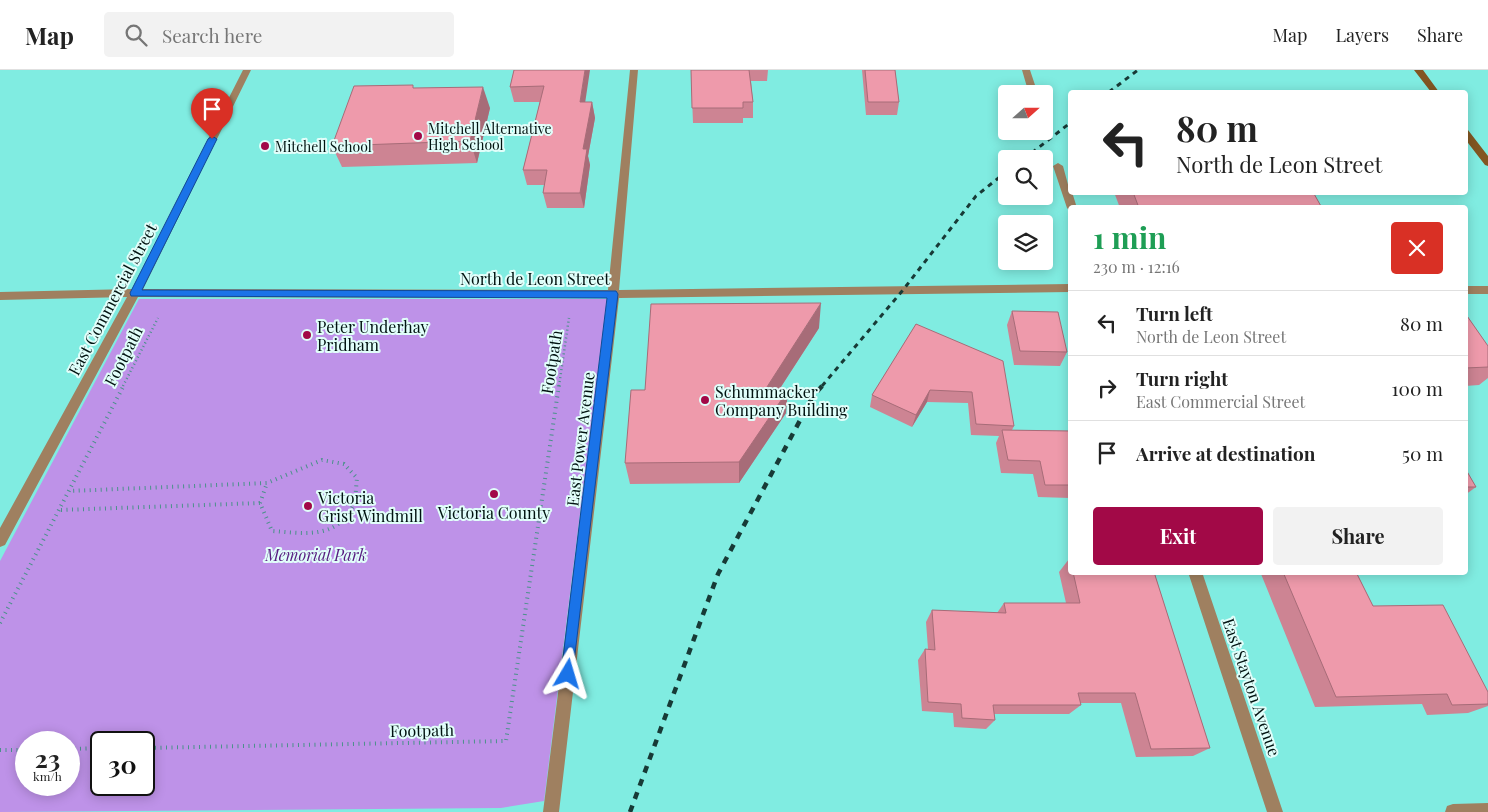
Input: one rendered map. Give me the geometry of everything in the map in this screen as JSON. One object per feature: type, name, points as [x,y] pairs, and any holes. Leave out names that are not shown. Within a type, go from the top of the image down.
[{"type":"street","name":"East Commercial Street","points":[[0,542],[135,293],[247,70]]},
{"type":"street","name":"East Power Avenue","points":[[551,812],[613,294],[634,70]]},
{"type":"street","points":[[1026,70],[1031,85]]},
{"type":"street","points":[[1418,70],[1433,90]]},
{"type":"street","points":[[1468,136],[1488,162]]},
{"type":"street","points":[[1058,166],[1071,205]]},
{"type":"street","name":"North de Leon Street","points":[[0,296],[135,293],[613,294],[1068,288]]},
{"type":"street","points":[[1468,290],[1488,290]]},
{"type":"street","name":"East Stayton Avenue","points":[[1196,575],[1275,812]]},
{"type":"street","points":[[1453,812],[1488,811]]},
{"type":"path","name":"Footpath","points":[[0,623],[70,491],[157,318],[166,318]]},
{"type":"path","name":"Footpath","points":[[155,748],[506,741],[570,318],[561,318]]},
{"type":"path","points":[[70,491],[267,482],[322,460],[344,464],[356,478],[353,505],[336,526],[314,534],[272,531],[260,503],[267,482]]},
{"type":"path","points":[[60,510],[260,503]]},
{"type":"path","points":[[0,750],[15,750]]},
{"type":"green space","name":"Memorial Park","points":[[139,299],[607,299],[544,801],[501,808],[0,812],[0,561]]},
{"type":"building","points":[[514,70],[585,70],[580,102],[592,102],[583,149],[587,149],[580,193],[543,193],[547,170],[523,170],[544,86],[510,87]]},
{"type":"building","points":[[691,70],[749,70],[753,102],[743,102],[743,108],[692,108]]},
{"type":"building","points":[[865,70],[895,70],[899,102],[868,102]]},
{"type":"building","points":[[413,85],[413,88],[483,87],[470,141],[332,146],[354,86]]},
{"type":"building","points":[[1134,195],[1315,195],[1320,205],[1138,205]]},
{"type":"building","name":"Schummacker Company Building","points":[[821,303],[765,390],[788,390],[739,462],[625,463],[631,390],[645,390],[651,304]]},
{"type":"building","points":[[1012,311],[1058,312],[1067,352],[1020,351]]},
{"type":"building","points":[[1468,317],[1488,346],[1488,367],[1468,368]]},
{"type":"building","points":[[916,324],[1003,361],[1014,426],[976,424],[972,392],[930,390],[916,415],[872,395]]},
{"type":"building","points":[[1002,430],[1068,431],[1068,485],[1045,485],[1040,461],[1008,460]]},
{"type":"building","points":[[1468,473],[1476,487],[1468,487]]},
{"type":"building","points":[[1074,575],[1155,575],[1210,748],[1151,749],[1135,693],[1078,693],[1081,705],[993,705],[995,720],[962,718],[961,704],[928,702],[925,649],[935,650],[932,610],[1006,613],[1004,603],[1080,603]]},
{"type":"building","points":[[1284,575],[1358,575],[1373,606],[1443,605],[1488,692],[1488,704],[1452,705],[1447,694],[1336,697]]},
{"type":"railway","points":[[1112,90],[1138,70]]},
{"type":"railway","points":[[1036,150],[1068,125]]},
{"type":"railway","points":[[822,386],[903,290],[976,196],[998,178]]},
{"type":"railway","points":[[630,812],[718,574],[813,396],[823,385]]},
{"type":"place","name":"Mitchell Alternative High School","points":[[418,136]]},
{"type":"place","name":"Mitchell School","points":[[265,146]]},
{"type":"place","name":"Peter Underhay Pridham","points":[[307,335]]},
{"type":"place","name":"Schummacker Company Building","points":[[705,400]]},
{"type":"place","name":"Victoria County","points":[[494,494]]},
{"type":"place","name":"Victoria Grist Windmill","points":[[308,506]]},
{"type":"route","points":[[212,139],[135,293],[613,294],[568,674]]}]
